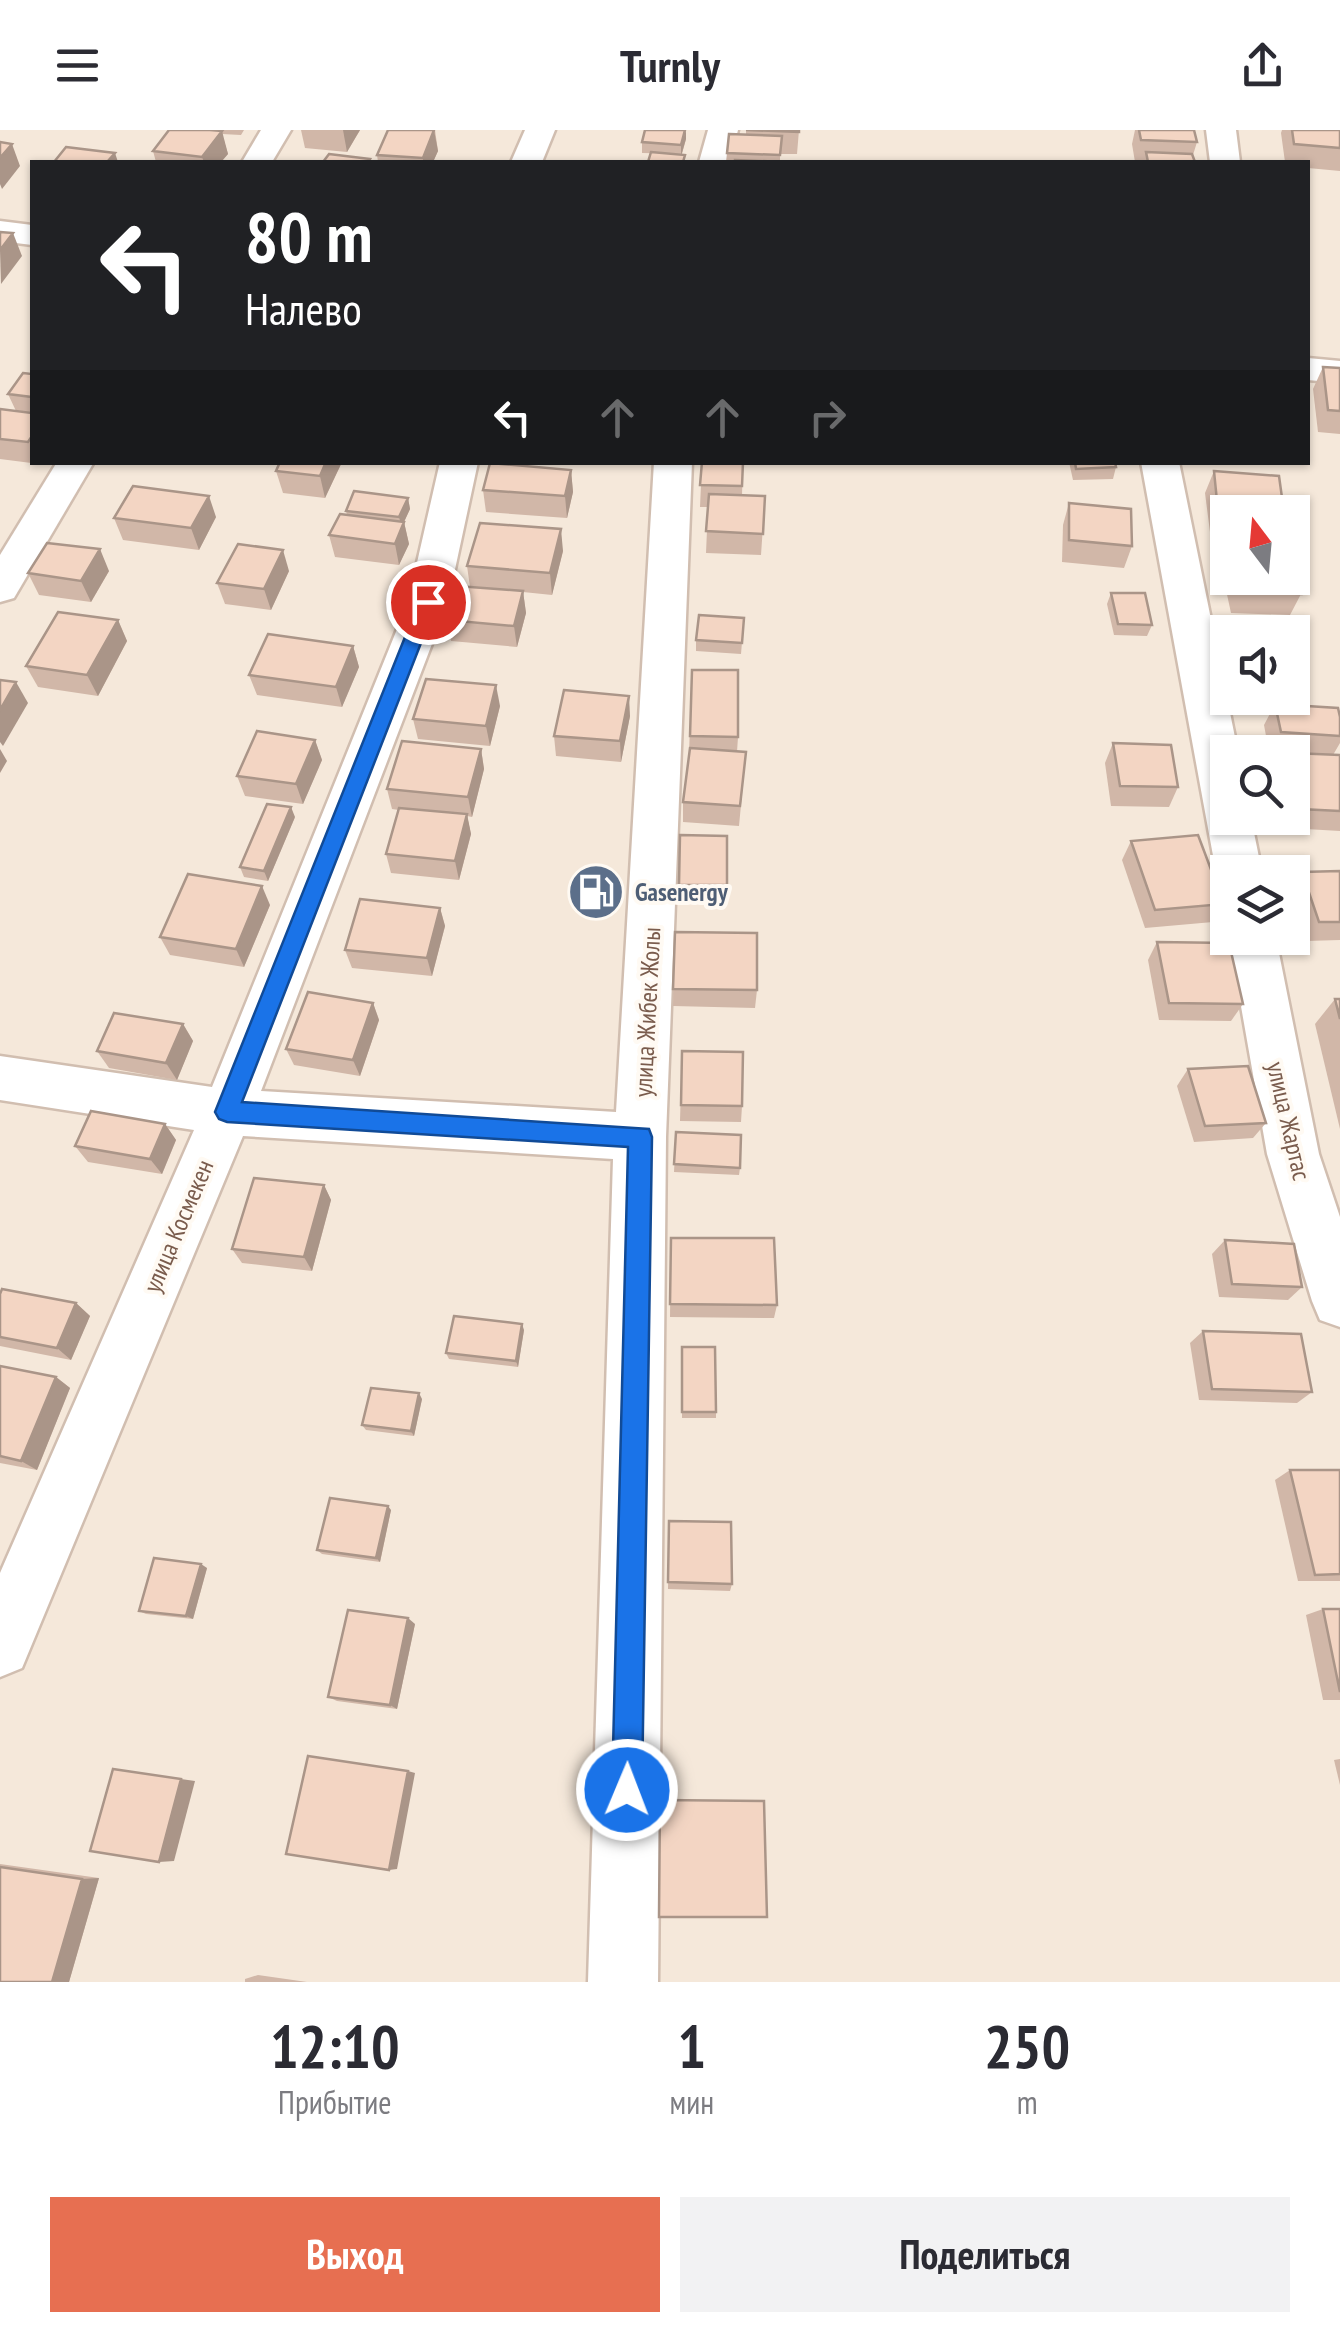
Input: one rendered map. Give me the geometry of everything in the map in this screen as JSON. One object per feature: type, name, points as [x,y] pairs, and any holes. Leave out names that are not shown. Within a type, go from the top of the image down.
[{"type":"street","points":[[258,160],[276,130]]},
{"type":"street","points":[[527,160],[540,130]]},
{"type":"street","points":[[716,160],[723,130]]},
{"type":"street","points":[[1222,130],[1225,160]]},
{"type":"street","points":[[0,232],[30,235]]},
{"type":"street","points":[[1310,369],[1340,372]]},
{"type":"street","points":[[0,588],[74,465]]},
{"type":"street","name":"улица Космекен","points":[[0,1646],[227,1112],[428,602],[458,465]]},
{"type":"street","name":"улица Жибек Жолы","points":[[623,1982],[640,1137],[673,465]]},
{"type":"street","points":[[1161,465],[1213,735]]},
{"type":"street","name":"улица Жартас","points":[[1255,955],[1293,1154],[1340,1301]]},
{"type":"street","points":[[0,1078],[227,1112],[640,1137]]},
{"type":"shaded area","points":[[0,130],[1340,130],[1340,1982],[0,1982]]},
{"type":"building","points":[[169,130],[222,131],[202,157],[153,151]]},
{"type":"building","points":[[388,130],[434,130],[423,158],[377,155]]},
{"type":"building","points":[[645,130],[685,130],[681,145],[642,142]]},
{"type":"building","points":[[1139,130],[1194,130],[1197,142],[1141,140]]},
{"type":"building","points":[[1292,130],[1340,130],[1340,148],[1294,144]]},
{"type":"building","points":[[729,134],[782,136],[780,155],[727,153]]},
{"type":"building","points":[[0,142],[12,144],[0,158]]},
{"type":"building","points":[[66,147],[115,153],[109,160],[56,160]]},
{"type":"building","points":[[651,152],[685,155],[684,160],[649,160]]},
{"type":"building","points":[[1146,152],[1192,154],[1194,160],[1148,160]]},
{"type":"building","points":[[329,154],[370,159],[369,160],[324,160]]},
{"type":"building","points":[[0,232],[13,233],[0,250]]},
{"type":"building","points":[[1323,367],[1340,368],[1340,411],[1328,410]]},
{"type":"building","points":[[23,373],[30,374],[30,397],[8,394]]},
{"type":"building","points":[[0,409],[30,413],[28,442],[0,439]]},
{"type":"building","points":[[279,465],[325,465],[320,476],[276,471]]},
{"type":"building","points":[[489,465],[571,470],[565,496],[483,490]]},
{"type":"building","points":[[702,465],[743,465],[742,486],[700,485]]},
{"type":"building","points":[[1075,465],[1116,467],[1076,469]]},
{"type":"building","points":[[1214,471],[1279,476],[1282,495],[1216,495]]},
{"type":"building","points":[[133,486],[209,496],[191,528],[114,518]]},
{"type":"building","points":[[354,491],[408,498],[399,517],[346,511]]},
{"type":"building","points":[[709,494],[765,496],[763,534],[706,531]]},
{"type":"building","points":[[1069,503],[1131,509],[1132,546],[1069,540]]},
{"type":"building","points":[[340,514],[404,522],[395,544],[329,535]]},
{"type":"building","points":[[480,523],[561,529],[550,573],[467,566]]},
{"type":"building","points":[[47,543],[100,549],[81,581],[28,573]]},
{"type":"building","points":[[238,544],[283,550],[264,589],[217,583]]},
{"type":"building","points":[[457,586],[523,591],[514,626],[447,620]]},
{"type":"building","points":[[1111,593],[1145,593],[1152,625],[1118,624]]},
{"type":"building","points":[[58,612],[118,620],[87,675],[26,666]]},
{"type":"building","points":[[699,615],[744,618],[742,643],[696,640]]},
{"type":"building","points":[[268,634],[353,646],[336,687],[249,675]]},
{"type":"building","points":[[692,670],[738,670],[738,737],[690,736]]},
{"type":"building","points":[[426,679],[496,685],[486,726],[413,719]]},
{"type":"building","points":[[0,680],[16,682],[0,710]]},
{"type":"building","points":[[564,690],[629,696],[620,741],[554,736]]},
{"type":"building","points":[[1310,706],[1338,708],[1340,736],[1281,732],[1277,715],[1310,715]]},
{"type":"building","points":[[257,731],[315,740],[296,784],[237,776]]},
{"type":"building","points":[[402,741],[481,749],[468,797],[387,789]]},
{"type":"building","points":[[1113,743],[1171,745],[1178,787],[1120,786]]},
{"type":"building","points":[[690,748],[746,752],[740,806],[683,802]]},
{"type":"building","points":[[1310,754],[1340,755],[1340,811],[1310,810]]},
{"type":"building","points":[[267,804],[291,807],[264,871],[240,867]]},
{"type":"building","points":[[399,808],[467,814],[455,861],[386,854]]},
{"type":"building","points":[[680,835],[727,836],[727,885],[679,885]]},
{"type":"building","points":[[1198,835],[1210,867],[1210,905],[1155,910],[1131,841]]},
{"type":"building","points":[[1340,871],[1340,922],[1319,922],[1310,896],[1310,872]]},
{"type":"building","points":[[188,874],[262,886],[236,949],[160,937]]},
{"type":"building","points":[[360,899],[440,908],[427,958],[345,950]]},
{"type":"building","points":[[675,932],[757,933],[757,990],[673,989]]},
{"type":"building","points":[[1157,942],[1210,943],[1210,955],[1232,955],[1243,1004],[1169,1003]]},
{"type":"building","points":[[308,992],[373,1003],[353,1060],[286,1049]]},
{"type":"building","points":[[114,1013],[183,1024],[166,1063],[97,1051]]},
{"type":"building","points":[[682,1051],[743,1052],[742,1106],[681,1105]]},
{"type":"building","points":[[1248,1066],[1266,1123],[1205,1126],[1188,1069]]},
{"type":"building","points":[[91,1111],[165,1124],[150,1159],[75,1146]]},
{"type":"building","points":[[676,1132],[741,1135],[740,1168],[674,1164]]},
{"type":"building","points":[[254,1178],[324,1185],[304,1257],[232,1249]]},
{"type":"building","points":[[671,1238],[774,1238],[777,1305],[670,1304]]},
{"type":"building","points":[[1225,1240],[1294,1244],[1302,1287],[1232,1284]]},
{"type":"building","points":[[2,1289],[76,1303],[57,1348],[0,1337]]},
{"type":"building","points":[[454,1316],[522,1324],[516,1361],[446,1353]]},
{"type":"building","points":[[1203,1331],[1301,1334],[1312,1392],[1212,1389]]},
{"type":"building","points":[[682,1347],[715,1347],[716,1412],[682,1412]]},
{"type":"building","points":[[0,1366],[56,1377],[21,1461],[0,1456]]},
{"type":"building","points":[[371,1388],[419,1393],[411,1431],[362,1425]]},
{"type":"building","points":[[1290,1470],[1340,1470],[1340,1574],[1315,1575]]},
{"type":"building","points":[[330,1498],[388,1506],[376,1558],[317,1550]]},
{"type":"building","points":[[669,1521],[731,1522],[732,1584],[668,1582]]},
{"type":"building","points":[[154,1558],[201,1564],[186,1616],[139,1611]]},
{"type":"building","points":[[1323,1609],[1340,1609],[1340,1692]]},
{"type":"building","points":[[348,1610],[408,1618],[390,1705],[328,1697]]},
{"type":"building","points":[[308,1756],[408,1771],[389,1870],[286,1854]]},
{"type":"building","points":[[113,1769],[181,1779],[159,1862],[90,1851]]},
{"type":"building","points":[[660,1800],[764,1801],[767,1917],[659,1917]]},
{"type":"building","points":[[0,1867],[82,1879],[52,1982],[0,1982]]},
{"type":"place","name":"Gasenergy","points":[[596,892]]},
{"type":"route","points":[[428,602],[227,1112],[640,1137],[627,1790]]}]
